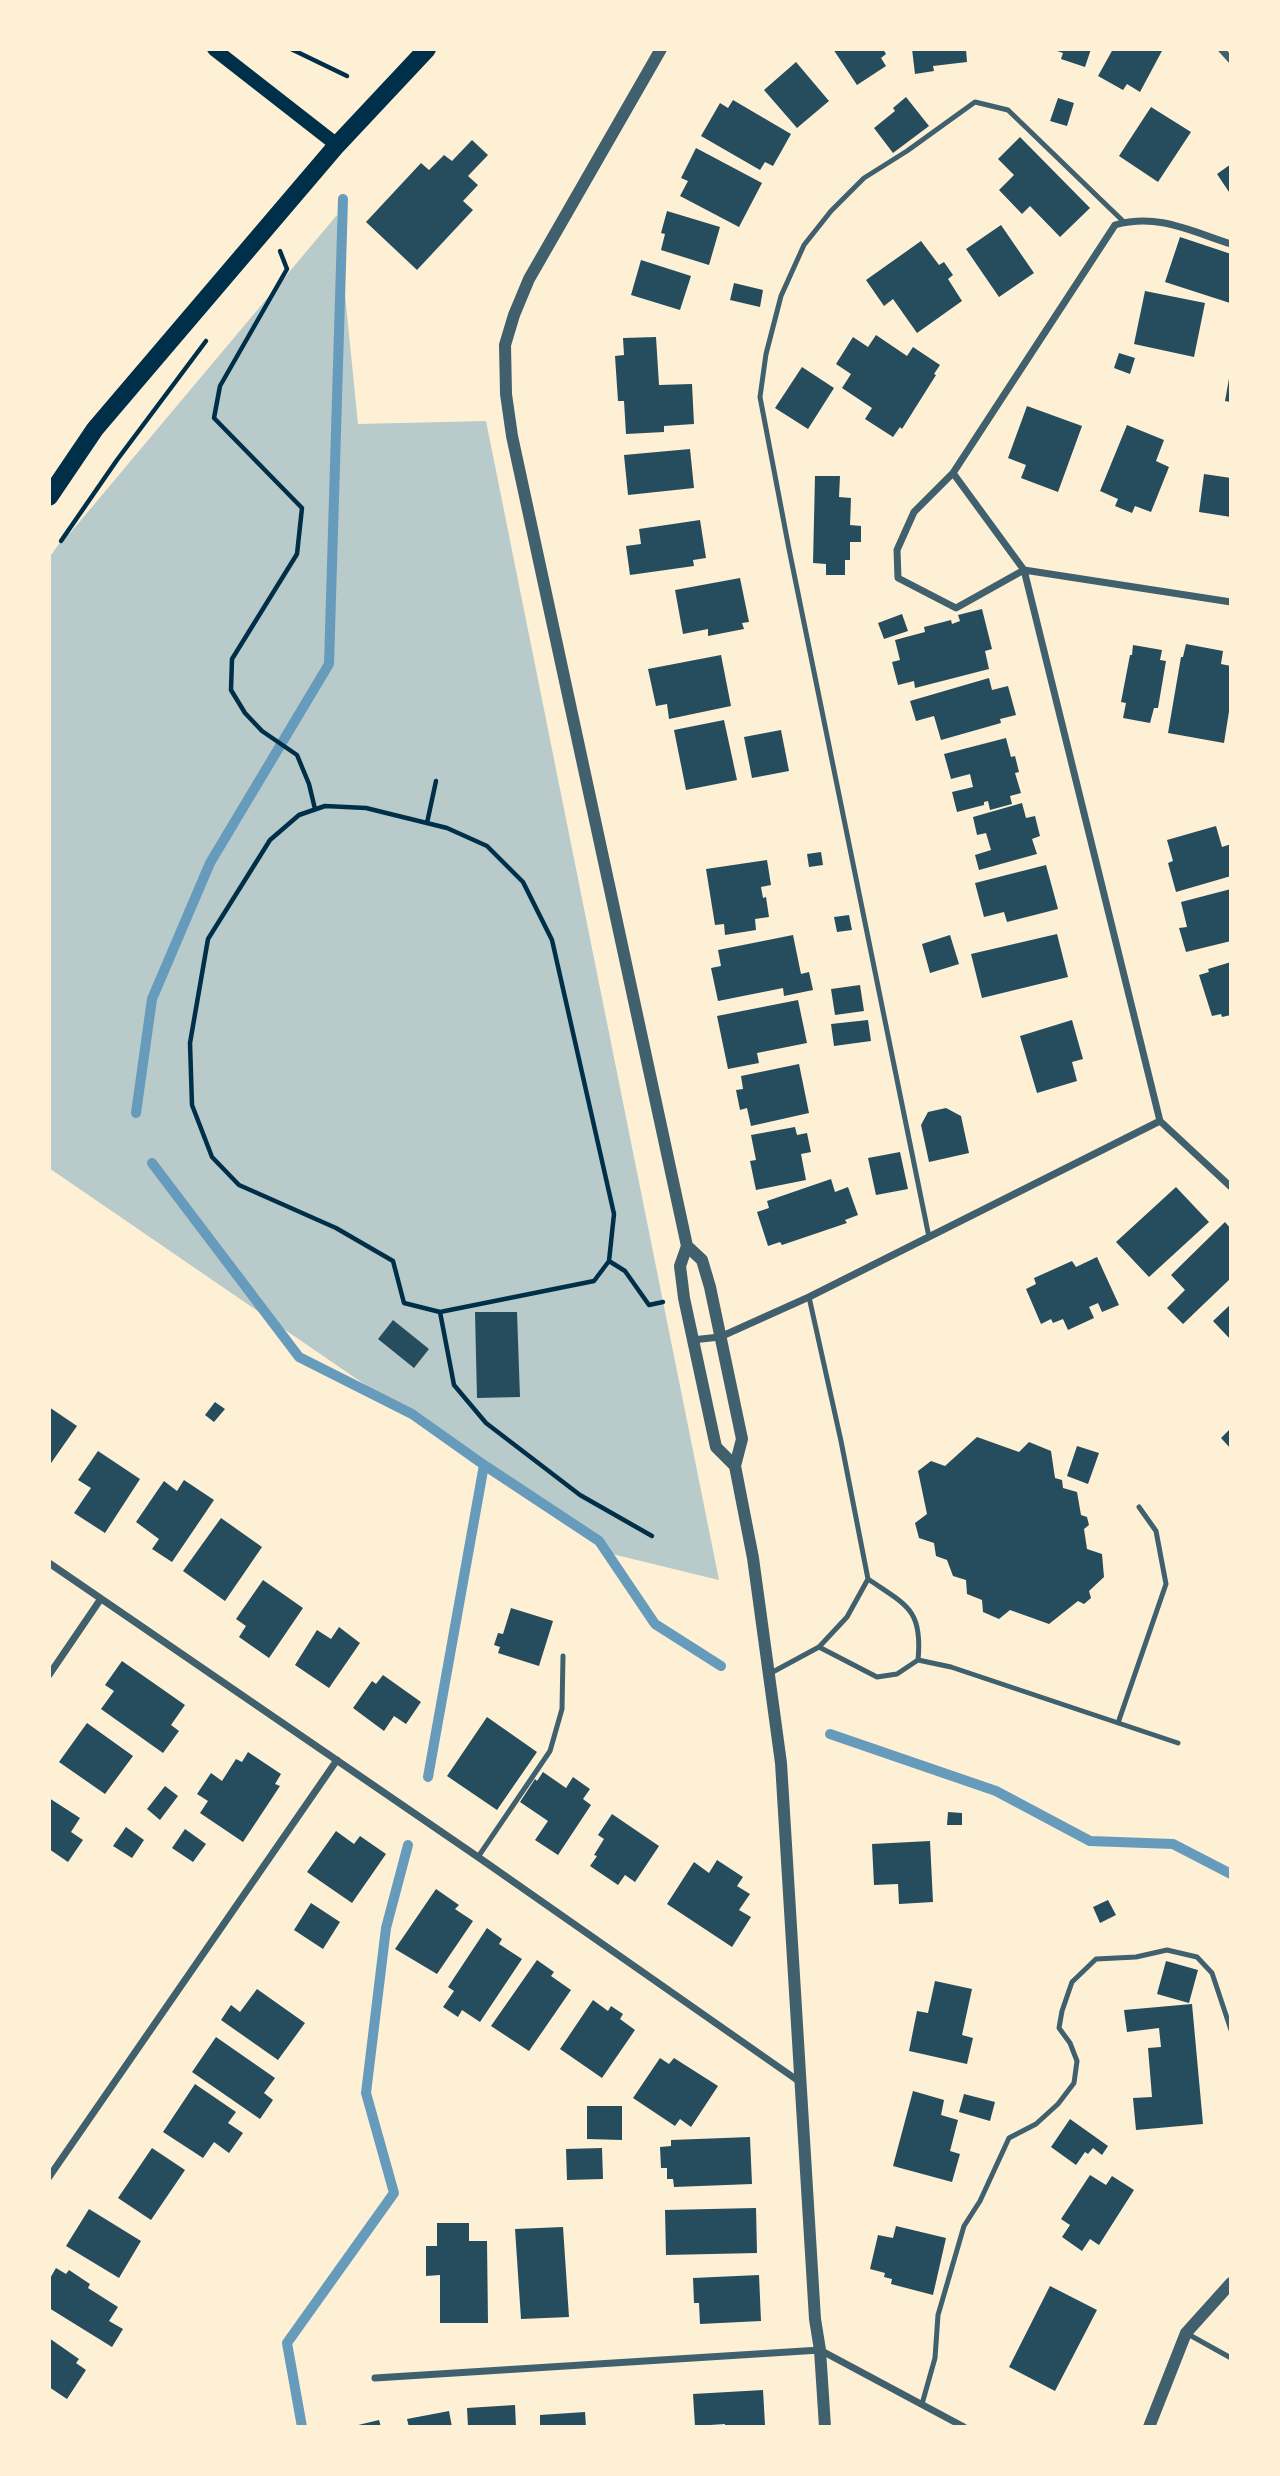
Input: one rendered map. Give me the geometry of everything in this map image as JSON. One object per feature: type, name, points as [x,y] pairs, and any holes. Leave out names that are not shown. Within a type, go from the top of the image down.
[{"type":"main road","points":[[214,49],[337,145]]},
{"type":"main road","points":[[49,497],[96,429],[337,145],[427,49]]},
{"type":"street","points":[[661,49],[529,278],[505,345],[506,394],[512,436],[687,1246],[680,1266],[692,1340],[716,1447],[735,1466]]},
{"type":"street","points":[[1221,49],[1231,60]]},
{"type":"street","points":[[1231,244],[1163,222],[1136,220],[1115,225],[953,473],[914,512],[897,550],[898,578],[956,608],[1024,569],[1231,602]]},
{"type":"street","points":[[953,473],[1024,569],[1160,1121],[1231,1187]]},
{"type":"street","points":[[692,1340],[720,1337],[809,1297],[1160,1121]]},
{"type":"street","points":[[687,1246],[702,1260],[710,1287],[742,1440],[735,1466],[753,1558],[781,1763],[815,2319],[820,2350],[825,2427]]},
{"type":"street","points":[[49,1563],[478,1857],[801,2083]]},
{"type":"street","points":[[49,1675],[100,1600]]},
{"type":"street","points":[[49,2177],[337,1760]]},
{"type":"street","points":[[1149,2427],[1186,2333],[1231,2283]]},
{"type":"street","points":[[374,2378],[820,2350],[964,2427]]},
{"type":"lane","points":[[929,1237],[760,397],[766,354],[781,296],[804,245],[831,211],[864,178],[908,151],[975,102],[1007,110],[1125,223]]},
{"type":"lane","points":[[769,1674],[819,1647],[847,1617],[868,1579],[809,1297]]},
{"type":"lane","points":[[1118,1723],[1166,1584],[1156,1531],[1139,1507]]},
{"type":"lane","points":[[868,1579],[902,1602],[913,1613],[920,1637],[918,1660]]},
{"type":"lane","points":[[819,1647],[877,1677],[897,1674],[918,1660],[951,1667],[1178,1744]]},
{"type":"lane","points":[[478,1857],[550,1751],[562,1709],[563,1656]]},
{"type":"lane","points":[[922,2404],[935,2358],[938,2315],[964,2226],[980,2201],[1009,2138],[1043,2117],[1058,2104],[1074,2083],[1077,2061],[1070,2043],[1059,2028],[1072,1982],[1096,1959],[1136,1957],[1167,1950],[1197,1957],[1212,1973],[1231,2030]]},
{"type":"lane","points":[[1186,2333],[1231,2358]]},
{"type":"path","points":[[291,49],[347,76]]},
{"type":"path","points":[[271,262],[280,251],[287,269],[220,386],[214,418],[302,508],[297,554],[232,659],[231,690],[244,713],[262,731],[297,755],[309,784],[315,809]]},
{"type":"path","points":[[61,541],[117,460],[209,337]]},
{"type":"path","points":[[427,823],[436,780]]},
{"type":"path","points":[[325,806],[366,808],[447,828],[486,846],[523,882],[552,940],[614,1214],[609,1261],[594,1281],[440,1312],[404,1303],[393,1261],[336,1228],[239,1185],[212,1157],[192,1105],[190,1043],[208,939],[270,839],[299,815],[315,809],[325,806]]},
{"type":"path","points":[[609,1261],[625,1271],[649,1305],[684,1298]]},
{"type":"path","points":[[440,1312],[454,1385],[486,1423],[580,1495],[652,1535]]},
{"type":"shaded area","points":[[337,215],[358,424],[486,421],[719,1580],[612,1554],[49,1168],[49,558]]},
{"type":"building","points":[[833,49],[883,49],[886,54],[881,58],[886,66],[857,85]]},
{"type":"building","points":[[912,49],[966,49],[967,62],[933,66],[934,71],[915,74]]},
{"type":"building","points":[[1051,49],[1091,49],[1085,67],[1061,59],[1063,53]]},
{"type":"building","points":[[1113,49],[1163,49],[1140,92],[1127,84],[1123,90],[1098,76]]},
{"type":"building","points":[[796,62],[829,101],[797,128],[764,90]]},
{"type":"building","points":[[906,97],[929,126],[893,153],[874,128],[895,111],[893,108]]},
{"type":"building","points":[[1058,98],[1074,103],[1067,126],[1050,121]]},
{"type":"building","points":[[733,100],[791,134],[773,166],[765,162],[760,170],[701,136],[720,103],[728,108]]},
{"type":"building","points":[[1151,107],[1191,132],[1158,182],[1119,156]]},
{"type":"building","points":[[1020,137],[1090,208],[1060,237],[1030,206],[1022,214],[999,190],[1014,175],[998,159]]},
{"type":"building","points":[[472,140],[488,155],[468,176],[478,185],[463,201],[473,210],[417,270],[366,222],[421,163],[429,170],[444,155],[452,161]]},
{"type":"building","points":[[696,148],[762,183],[739,227],[680,196],[688,181],[681,178]]},
{"type":"building","points":[[1231,164],[1231,195],[1217,174]]},
{"type":"building","points":[[667,211],[720,227],[709,265],[661,250],[665,234],[661,233]]},
{"type":"building","points":[[1001,225],[1034,273],[999,297],[966,249]]},
{"type":"building","points":[[1180,237],[1231,254],[1230,303],[1165,282]]},
{"type":"building","points":[[921,241],[939,265],[944,262],[953,275],[948,279],[962,301],[917,333],[893,299],[884,306],[866,280]]},
{"type":"building","points":[[641,260],[691,276],[680,310],[631,295]]},
{"type":"building","points":[[734,283],[763,290],[760,307],[730,300]]},
{"type":"building","points":[[1145,291],[1205,303],[1194,357],[1134,344]]},
{"type":"building","points":[[876,335],[907,356],[913,347],[940,365],[902,429],[900,427],[893,437],[865,419],[872,408],[842,388],[851,374],[836,364],[853,337],[868,347]]},
{"type":"building","points":[[656,337],[659,385],[692,384],[694,424],[664,426],[664,432],[626,434],[624,401],[618,401],[615,356],[624,355],[623,338]]},
{"type":"building","points":[[1119,353],[1135,358],[1130,374],[1114,368]]},
{"type":"building","points":[[802,367],[834,388],[808,429],[775,408]]},
{"type":"building","points":[[1231,373],[1231,402],[1225,401]]},
{"type":"building","points":[[1027,406],[1082,426],[1058,492],[1021,478],[1026,465],[1008,458]]},
{"type":"building","points":[[1127,425],[1164,440],[1156,461],[1169,467],[1151,512],[1135,506],[1132,513],[1115,506],[1118,499],[1100,491]]},
{"type":"building","points":[[690,449],[694,488],[628,495],[624,455]]},
{"type":"building","points":[[1204,474],[1231,478],[1231,517],[1199,512]]},
{"type":"building","points":[[815,476],[840,476],[839,497],[851,498],[850,525],[861,526],[861,542],[850,542],[850,560],[845,560],[845,575],[826,575],[826,564],[813,563]]},
{"type":"building","points":[[700,520],[706,558],[693,560],[694,566],[630,575],[626,546],[641,544],[639,529]]},
{"type":"building","points":[[740,578],[749,622],[742,623],[744,629],[708,636],[708,629],[683,634],[675,590]]},
{"type":"building","points":[[982,609],[992,649],[985,651],[989,669],[915,688],[914,681],[898,685],[892,662],[900,660],[895,640],[925,632],[924,627],[951,620],[952,624],[960,621],[958,615]]},
{"type":"building","points":[[902,614],[908,631],[884,639],[878,623]]},
{"type":"building","points":[[1186,644],[1223,651],[1221,664],[1231,666],[1231,699],[1224,743],[1168,733],[1181,657]]},
{"type":"building","points":[[1133,645],[1162,650],[1160,660],[1166,661],[1158,708],[1154,708],[1150,723],[1123,718],[1126,703],[1121,702]]},
{"type":"building","points":[[721,655],[731,706],[669,719],[667,704],[656,706],[648,669]]},
{"type":"building","points":[[989,678],[992,690],[1008,686],[1016,715],[1000,719],[1001,723],[941,740],[934,716],[916,721],[910,701]]},
{"type":"building","points":[[724,720],[737,780],[686,790],[674,730]]},
{"type":"building","points":[[781,730],[789,771],[752,778],[744,737]]},
{"type":"building","points":[[1006,738],[1011,757],[1015,756],[1019,772],[1015,773],[1021,793],[1010,796],[1012,804],[990,810],[988,801],[984,802],[984,805],[957,812],[952,792],[973,787],[970,774],[951,779],[944,754]]},
{"type":"building","points":[[1022,803],[1026,818],[1035,816],[1040,836],[1032,839],[1037,854],[979,870],[975,855],[991,850],[986,833],[977,835],[973,817]]},
{"type":"building","points":[[1216,826],[1222,847],[1231,844],[1231,876],[1176,892],[1168,863],[1173,861],[1167,840]]},
{"type":"building","points":[[821,852],[823,865],[809,867],[807,854]]},
{"type":"building","points":[[767,860],[771,885],[761,887],[763,898],[766,897],[769,917],[755,919],[756,930],[725,935],[724,924],[715,925],[706,869]]},
{"type":"building","points":[[1046,865],[1058,909],[1007,922],[1004,912],[984,917],[975,883]]},
{"type":"building","points":[[1231,889],[1231,941],[1186,952],[1179,928],[1187,927],[1181,902]]},
{"type":"building","points":[[849,915],[852,930],[837,932],[834,917]]},
{"type":"building","points":[[1057,934],[1068,977],[982,998],[971,954]]},
{"type":"building","points":[[793,935],[801,974],[809,972],[813,990],[784,996],[783,988],[718,1001],[711,968],[721,966],[718,950]]},
{"type":"building","points":[[950,935],[959,964],[930,973],[922,944]]},
{"type":"building","points":[[1231,962],[1231,1015],[1212,1016],[1199,975],[1209,972],[1208,969]]},
{"type":"building","points":[[860,985],[864,1011],[835,1015],[831,989]]},
{"type":"building","points":[[798,1000],[807,1043],[757,1053],[759,1063],[728,1069],[717,1016]]},
{"type":"building","points":[[868,1020],[871,1041],[834,1046],[831,1024]]},
{"type":"building","points":[[1072,1020],[1083,1059],[1072,1062],[1077,1081],[1037,1093],[1020,1036]]},
{"type":"building","points":[[799,1064],[809,1113],[751,1126],[747,1108],[740,1110],[736,1090],[743,1089],[741,1076]]},
{"type":"building","points":[[946,1108],[961,1116],[969,1153],[929,1162],[921,1125],[928,1112]]},
{"type":"building","points":[[795,1127],[797,1135],[807,1133],[811,1152],[801,1154],[806,1180],[756,1190],[750,1161],[756,1160],[751,1135]]},
{"type":"building","points":[[900,1152],[908,1189],[876,1195],[868,1158]]},
{"type":"building","points":[[831,1179],[835,1192],[848,1187],[858,1215],[845,1220],[847,1223],[782,1245],[780,1242],[768,1246],[757,1212],[769,1208],[767,1201]]},
{"type":"building","points":[[1176,1187],[1209,1222],[1149,1277],[1116,1242]]},
{"type":"building","points":[[1225,1222],[1231,1229],[1231,1278],[1183,1324],[1167,1308],[1185,1290],[1171,1275]]},
{"type":"building","points":[[1097,1257],[1119,1305],[1102,1312],[1098,1303],[1089,1307],[1094,1318],[1068,1330],[1063,1319],[1053,1323],[1051,1319],[1041,1324],[1026,1289],[1036,1284],[1034,1278],[1072,1261],[1076,1267]]},
{"type":"building","points":[[1231,1304],[1231,1340],[1213,1321]]},
{"type":"building","points":[[475,1312],[517,1312],[520,1397],[477,1398]]},
{"type":"building","points":[[393,1320],[429,1349],[414,1368],[378,1339]]},
{"type":"building","points":[[215,1402],[225,1409],[214,1422],[205,1415]]},
{"type":"building","points":[[49,1407],[77,1426],[49,1466]]},
{"type":"building","points":[[1231,1428],[1231,1449],[1221,1438]]},
{"type":"building","points":[[977,1437],[1019,1452],[1029,1442],[1051,1451],[1055,1478],[1062,1480],[1063,1488],[1077,1492],[1081,1515],[1087,1517],[1089,1525],[1084,1529],[1087,1549],[1102,1554],[1104,1577],[1089,1591],[1091,1598],[1084,1604],[1078,1601],[1049,1624],[1010,1610],[999,1619],[983,1612],[982,1600],[967,1594],[966,1580],[953,1576],[947,1560],[936,1556],[934,1543],[919,1538],[915,1523],[927,1514],[918,1471],[931,1461],[945,1466]]},
{"type":"building","points":[[1077,1446],[1099,1453],[1088,1484],[1067,1476]]},
{"type":"building","points":[[98,1451],[140,1479],[105,1533],[74,1513],[91,1488],[78,1480]]},
{"type":"building","points":[[184,1480],[214,1500],[172,1562],[152,1549],[159,1539],[136,1522],[164,1481],[177,1491]]},
{"type":"building","points":[[221,1518],[262,1547],[225,1601],[183,1571]]},
{"type":"building","points":[[263,1580],[303,1608],[269,1658],[239,1637],[246,1626],[236,1619]]},
{"type":"building","points":[[511,1608],[553,1621],[539,1666],[498,1653],[500,1647],[494,1645],[498,1633],[503,1634]]},
{"type":"building","points":[[339,1627],[360,1643],[329,1688],[295,1665],[317,1630],[331,1639]]},
{"type":"building","points":[[122,1661],[185,1705],[171,1725],[179,1731],[163,1753],[101,1709],[114,1691],[105,1685]]},
{"type":"building","points":[[383,1675],[421,1702],[406,1724],[394,1716],[384,1731],[353,1708],[372,1681],[376,1684]]},
{"type":"building","points":[[487,1717],[537,1752],[497,1810],[447,1776]]},
{"type":"building","points":[[87,1723],[133,1756],[105,1794],[59,1762]]},
{"type":"building","points":[[248,1752],[281,1774],[275,1784],[280,1786],[243,1842],[200,1813],[208,1801],[197,1794],[211,1773],[222,1781],[236,1759],[242,1762]]},
{"type":"building","points":[[543,1772],[566,1788],[573,1777],[590,1789],[583,1799],[591,1805],[558,1855],[535,1840],[548,1821],[520,1802]]},
{"type":"building","points":[[165,1786],[178,1796],[160,1820],[147,1809]]},
{"type":"building","points":[[49,1798],[80,1818],[71,1832],[83,1840],[68,1862],[49,1849]]},
{"type":"building","points":[[948,1812],[962,1813],[962,1825],[947,1825]]},
{"type":"building","points":[[612,1814],[659,1846],[635,1882],[625,1875],[618,1885],[590,1866],[604,1839],[598,1835]]},
{"type":"building","points":[[126,1827],[144,1840],[132,1858],[113,1846]]},
{"type":"building","points":[[185,1829],[206,1844],[193,1862],[172,1848]]},
{"type":"building","points":[[336,1831],[354,1844],[360,1836],[386,1854],[352,1903],[307,1872]]},
{"type":"building","points":[[930,1841],[933,1902],[899,1904],[898,1884],[874,1885],[872,1844]]},
{"type":"building","points":[[717,1860],[743,1877],[737,1886],[750,1894],[739,1910],[751,1917],[732,1947],[667,1904],[694,1862],[709,1873]]},
{"type":"building","points":[[436,1889],[459,1905],[455,1909],[473,1921],[437,1974],[395,1949]]},
{"type":"building","points":[[1108,1900],[1116,1915],[1100,1923],[1093,1907]]},
{"type":"building","points":[[311,1903],[340,1922],[323,1949],[294,1930]]},
{"type":"building","points":[[487,1928],[502,1939],[499,1944],[522,1959],[480,2022],[462,2010],[458,2017],[443,2007],[454,1991],[448,1987]]},
{"type":"building","points":[[537,1960],[554,1972],[551,1976],[571,1990],[529,2051],[491,2026]]},
{"type":"building","points":[[1166,1961],[1198,1970],[1189,2003],[1157,1994]]},
{"type":"building","points":[[935,1981],[972,1989],[962,2035],[973,2038],[967,2064],[909,2051],[917,2011],[928,2013]]},
{"type":"building","points":[[257,1989],[305,2023],[278,2060],[221,2020],[231,2005],[240,2012]]},
{"type":"building","points":[[593,2000],[608,2011],[611,2006],[623,2014],[620,2019],[635,2030],[602,2078],[560,2049]]},
{"type":"building","points":[[1192,2004],[1203,2124],[1136,2130],[1133,2098],[1152,2097],[1148,2048],[1161,2047],[1159,2028],[1127,2032],[1124,2010]]},
{"type":"building","points":[[216,2037],[275,2078],[264,2093],[273,2100],[260,2119],[192,2072]]},
{"type":"building","points":[[660,2058],[669,2064],[674,2058],[718,2086],[691,2127],[680,2119],[675,2126],[633,2098]]},
{"type":"building","points":[[195,2084],[236,2112],[228,2123],[243,2133],[229,2153],[214,2142],[203,2158],[163,2132]]},
{"type":"building","points":[[913,2091],[944,2100],[941,2115],[958,2120],[950,2151],[960,2154],[952,2182],[893,2166]]},
{"type":"building","points":[[964,2094],[995,2102],[990,2121],[959,2112]]},
{"type":"building","points":[[587,2106],[622,2106],[622,2140],[587,2139]]},
{"type":"building","points":[[1070,2119],[1108,2146],[1102,2155],[1093,2148],[1088,2154],[1085,2152],[1076,2165],[1051,2147]]},
{"type":"building","points":[[750,2137],[752,2184],[674,2187],[673,2179],[667,2179],[667,2168],[661,2168],[660,2147],[671,2146],[671,2140]]},
{"type":"building","points":[[152,2148],[185,2170],[151,2220],[118,2198]]},
{"type":"building","points":[[602,2148],[603,2179],[567,2180],[566,2149]]},
{"type":"building","points":[[1090,2175],[1106,2185],[1112,2176],[1134,2190],[1099,2245],[1090,2239],[1082,2251],[1062,2237],[1070,2225],[1061,2219]]},
{"type":"building","points":[[756,2208],[757,2253],[666,2255],[665,2210]]},
{"type":"building","points":[[89,2209],[141,2241],[119,2278],[66,2246]]},
{"type":"building","points":[[437,2223],[469,2223],[469,2241],[487,2241],[488,2323],[440,2323],[440,2275],[426,2276],[426,2246],[437,2246]]},
{"type":"building","points":[[896,2226],[946,2238],[933,2295],[891,2284],[892,2279],[884,2277],[885,2273],[870,2269],[878,2235],[893,2238]]},
{"type":"building","points":[[563,2227],[569,2317],[521,2319],[515,2229]]},
{"type":"building","points":[[56,2268],[66,2274],[69,2270],[90,2284],[88,2288],[118,2307],[109,2321],[123,2329],[112,2347],[49,2308],[49,2280]]},
{"type":"building","points":[[759,2275],[761,2321],[700,2324],[699,2303],[694,2303],[693,2278]]},
{"type":"building","points":[[1050,2286],[1097,2310],[1055,2391],[1009,2367]]},
{"type":"building","points":[[49,2338],[79,2359],[76,2363],[86,2370],[67,2399],[49,2387]]},
{"type":"building","points":[[763,2390],[765,2425],[695,2426],[693,2394]]},
{"type":"building","points":[[515,2405],[516,2427],[468,2427],[467,2408]]},
{"type":"building","points":[[449,2411],[452,2427],[409,2427],[407,2419]]},
{"type":"building","points":[[585,2412],[586,2427],[540,2427],[540,2415]]},
{"type":"building","points":[[379,2420],[381,2427],[354,2427],[354,2426]]},
{"type":"waterway","points":[[136,1113],[152,999],[210,863],[329,664],[343,199]]},
{"type":"waterway","points":[[152,1163],[299,1357],[412,1414],[599,1541],[655,1624],[721,1666]]},
{"type":"waterway","points":[[428,1777],[484,1465]]},
{"type":"waterway","points":[[830,1734],[996,1791],[1090,1841],[1173,1844],[1231,1874]]},
{"type":"waterway","points":[[302,2427],[287,2343],[394,2193],[366,2093],[386,1928],[408,1845]]}]
